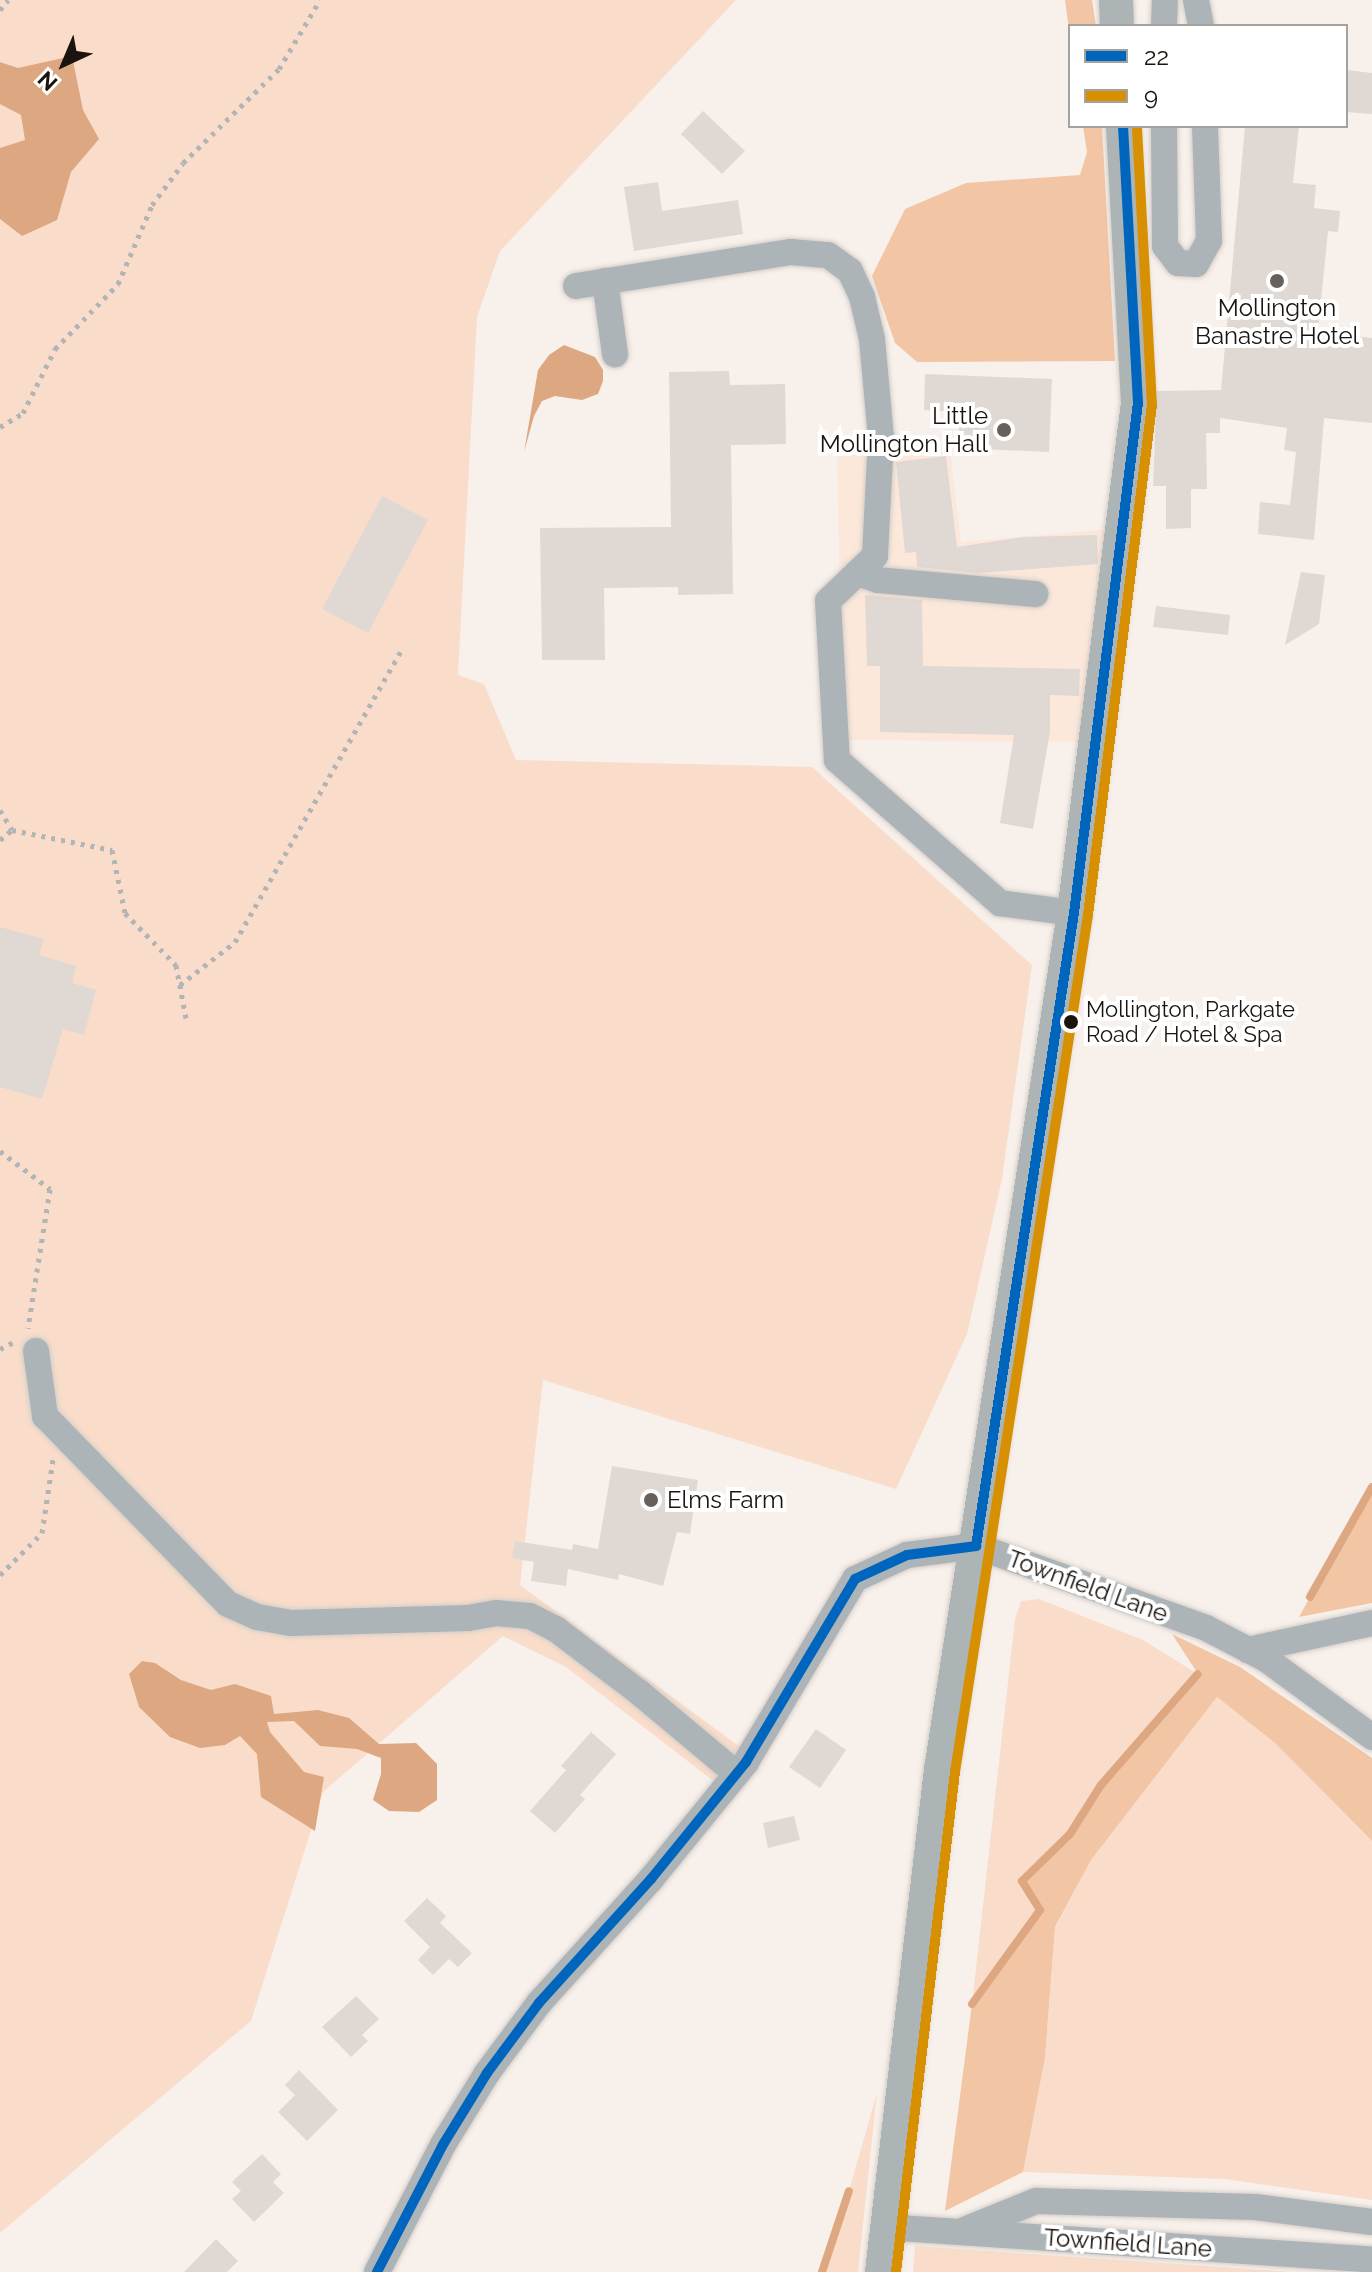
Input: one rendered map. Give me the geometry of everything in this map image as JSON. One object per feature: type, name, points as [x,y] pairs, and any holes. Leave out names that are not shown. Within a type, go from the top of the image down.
[{"type":"main road","points":[[1116,0],[1117,24]]},
{"type":"main road","points":[[882,2272],[884,2227],[941,1770],[1074,913],[1138,403],[1123,128]]},
{"type":"street","points":[[1164,24],[1165,0]]},
{"type":"street","points":[[1196,0],[1201,24]]},
{"type":"street","points":[[1164,128],[1165,246],[1178,263],[1196,264],[1209,241],[1205,128]]},
{"type":"street","points":[[576,286],[791,252],[828,255],[850,271],[862,297],[872,339],[881,437],[875,556],[828,601],[837,760],[1000,903],[1074,913]]},
{"type":"street","points":[[605,281],[615,354]]},
{"type":"street","points":[[857,573],[878,580],[1035,594]]},
{"type":"street","points":[[36,1351],[45,1416],[228,1604],[257,1617],[291,1623],[468,1618],[496,1613],[530,1616],[557,1630],[640,1693],[737,1774]]},
{"type":"street","name":"Townfield Lane","points":[[377,2272],[444,2143],[487,2073],[539,2003],[651,1879],[737,1774],[855,1579],[907,1555],[976,1546],[1206,1628],[1248,1650],[1372,1737]]},
{"type":"street","points":[[1248,1650],[1372,1623]]},
{"type":"street","points":[[957,2232],[1036,2201],[1255,2207],[1372,2222]]},
{"type":"street","name":"Townfield Lane","points":[[884,2227],[1372,2259]]},
{"type":"path","points":[[0,10],[8,0]]},
{"type":"path","points":[[0,427],[23,413],[55,349],[118,284],[152,205],[183,163],[279,69],[320,0]]},
{"type":"path","points":[[180,985],[235,942],[402,649]]},
{"type":"path","points":[[0,810],[12,830],[112,850],[125,913],[176,965],[187,1023]]},
{"type":"path","points":[[0,840],[12,830]]},
{"type":"path","points":[[0,1151],[50,1189],[26,1336],[0,1349]]},
{"type":"path","points":[[0,1575],[42,1533],[54,1452],[66,1438]]},
{"type":"shaded area","points":[[0,0],[736,0],[500,251],[477,317],[458,675],[484,684],[516,760],[812,767],[1032,965],[1002,1179],[967,1334],[896,1489],[543,1380],[520,1585],[751,1755],[725,1790],[566,1667],[503,1636],[323,1792],[251,2021],[0,2233]]},
{"type":"shaded area","points":[[1065,0],[1092,0],[1096,24],[1068,24]]},
{"type":"shaded area","points":[[72,56],[83,110],[99,139],[71,172],[57,220],[22,236],[0,219],[0,148],[25,140],[21,115],[0,104],[0,62],[18,68]]},
{"type":"shaded area","points":[[1083,128],[1102,128],[1115,361],[917,362],[895,343],[872,276],[905,209],[966,183],[1080,175],[1087,152]]},
{"type":"shaded area","points":[[564,345],[595,357],[603,370],[603,381],[598,394],[582,400],[555,396],[542,401],[534,416],[524,452],[538,370],[549,355]]},
{"type":"shaded area","points":[[950,449],[961,542],[1110,529],[1082,742],[843,740],[837,456]]},
{"type":"shaded area","points":[[1372,1487],[1372,1603],[1299,1617],[1310,1597]]},
{"type":"shaded area","points":[[1039,1599],[1143,1640],[1198,1674],[1101,1785],[1070,1834],[1022,1881],[1040,1910],[972,2004],[1015,1619],[1021,1601]]},
{"type":"shaded area","points":[[1172,1634],[1240,1667],[1372,1758],[1372,1841],[1276,1744],[1217,1697],[1091,1860],[1055,1927],[1045,2058],[1023,2172],[945,2211],[972,2004],[1040,1910],[1022,1881],[1070,1834],[1101,1785],[1198,1674]]},
{"type":"shaded area","points":[[142,1661],[155,1663],[181,1680],[211,1690],[235,1684],[271,1696],[274,1714],[318,1710],[349,1718],[379,1744],[416,1743],[437,1764],[437,1800],[419,1812],[389,1811],[373,1800],[381,1774],[381,1758],[357,1749],[320,1746],[294,1721],[267,1722],[270,1732],[304,1772],[324,1777],[315,1831],[261,1797],[257,1754],[240,1736],[225,1745],[200,1748],[170,1737],[139,1707],[129,1674]]},
{"type":"shaded area","points":[[1217,1697],[1276,1744],[1372,1841],[1372,2200],[1225,2179],[1023,2172],[1045,2058],[1055,1928],[1091,1860]]},
{"type":"shaded area","points":[[877,2093],[858,2272],[822,2272],[849,2191]]},
{"type":"shaded area","points":[[915,2246],[1293,2272],[913,2272]]},
{"type":"building","points":[[1348,70],[1372,73],[1372,114],[1348,112]]},
{"type":"building","points":[[703,111],[745,151],[722,174],[681,134]]},
{"type":"building","name":"Mollington Banastre Hotel","points":[[1245,128],[1299,128],[1293,183],[1316,185],[1314,208],[1340,211],[1338,232],[1328,231],[1318,331],[1372,338],[1372,423],[1324,418],[1314,540],[1258,534],[1260,502],[1290,505],[1296,452],[1284,450],[1287,428],[1220,418],[1220,433],[1206,433],[1207,489],[1191,489],[1191,528],[1166,529],[1166,486],[1153,486],[1157,391],[1221,390]]},
{"type":"building","points":[[658,182],[662,211],[738,200],[743,234],[634,251],[624,187]]},
{"type":"building","points":[[729,371],[730,385],[785,384],[786,444],[731,445],[733,594],[678,595],[678,587],[604,588],[605,660],[542,660],[540,528],[671,527],[669,372]]},
{"type":"building","name":"Little Mollington Hall","points":[[925,374],[1052,379],[1049,452],[958,448],[960,412],[924,410]]},
{"type":"building","points":[[946,456],[957,547],[1023,537],[1097,535],[1098,564],[978,573],[917,567],[916,552],[905,553],[896,462]]},
{"type":"building","points":[[382,496],[428,520],[368,633],[322,609]]},
{"type":"building","points":[[1301,572],[1325,575],[1319,624],[1285,645]]},
{"type":"building","points":[[865,595],[922,600],[923,666],[1080,669],[1079,696],[1050,695],[1050,732],[1033,829],[1000,823],[1014,735],[880,732],[880,666],[867,666]]},
{"type":"building","points":[[1156,606],[1230,615],[1228,635],[1153,627]]},
{"type":"building","points":[[0,927],[44,939],[39,955],[76,966],[72,983],[96,990],[84,1035],[63,1029],[42,1099],[0,1087]]},
{"type":"building","points":[[612,1466],[698,1480],[690,1534],[677,1532],[663,1586],[619,1574],[618,1580],[568,1569],[566,1586],[531,1581],[534,1562],[512,1558],[515,1541],[572,1550],[573,1544],[598,1549]]},
{"type":"building","points":[[816,1729],[846,1750],[820,1788],[789,1767]]},
{"type":"building","points":[[591,1732],[616,1754],[580,1795],[585,1799],[555,1833],[530,1811],[566,1770],[561,1766]]},
{"type":"building","points":[[794,1816],[800,1840],[768,1848],[763,1823]]},
{"type":"building","points":[[427,1898],[446,1916],[440,1923],[472,1953],[458,1967],[449,1959],[433,1975],[418,1960],[430,1947],[404,1921]]},
{"type":"building","points":[[356,1996],[379,2019],[362,2035],[368,2041],[351,2057],[322,2027]]},
{"type":"building","points":[[299,2070],[338,2110],[307,2141],[278,2112],[295,2095],[285,2085]]},
{"type":"building","points":[[262,2154],[281,2174],[273,2182],[284,2193],[254,2222],[232,2199],[241,2191],[232,2182]]},
{"type":"building","points":[[216,2239],[238,2261],[227,2272],[184,2272]]},
{"type":"waterway","points":[[1310,1597],[1372,1487]]},
{"type":"waterway","points":[[972,2004],[1040,1910],[1022,1881],[1070,1834],[1101,1785],[1198,1674]]},
{"type":"waterway","points":[[822,2272],[849,2191]]},
{"type":"transit line","name":"22","points":[[377,2272],[444,2143],[487,2073],[539,2003],[651,1879],[746,1762],[855,1579],[907,1555],[976,1546],[1074,913],[1138,403],[1123,128]]},
{"type":"transit line","name":"9","points":[[896,2272],[955,1772],[1088,915],[1152,405],[1137,128]]},
{"type":"place","name":"Mollington Banastre Hotel","points":[[1277,281]]},
{"type":"place","name":"Little Mollington Hall","points":[[1004,430]]},
{"type":"place","name":"Mollington, Parkgate Road / Hotel & Spa","points":[[1071,1022]]},
{"type":"place","name":"Elms Farm","points":[[651,1500]]}]
